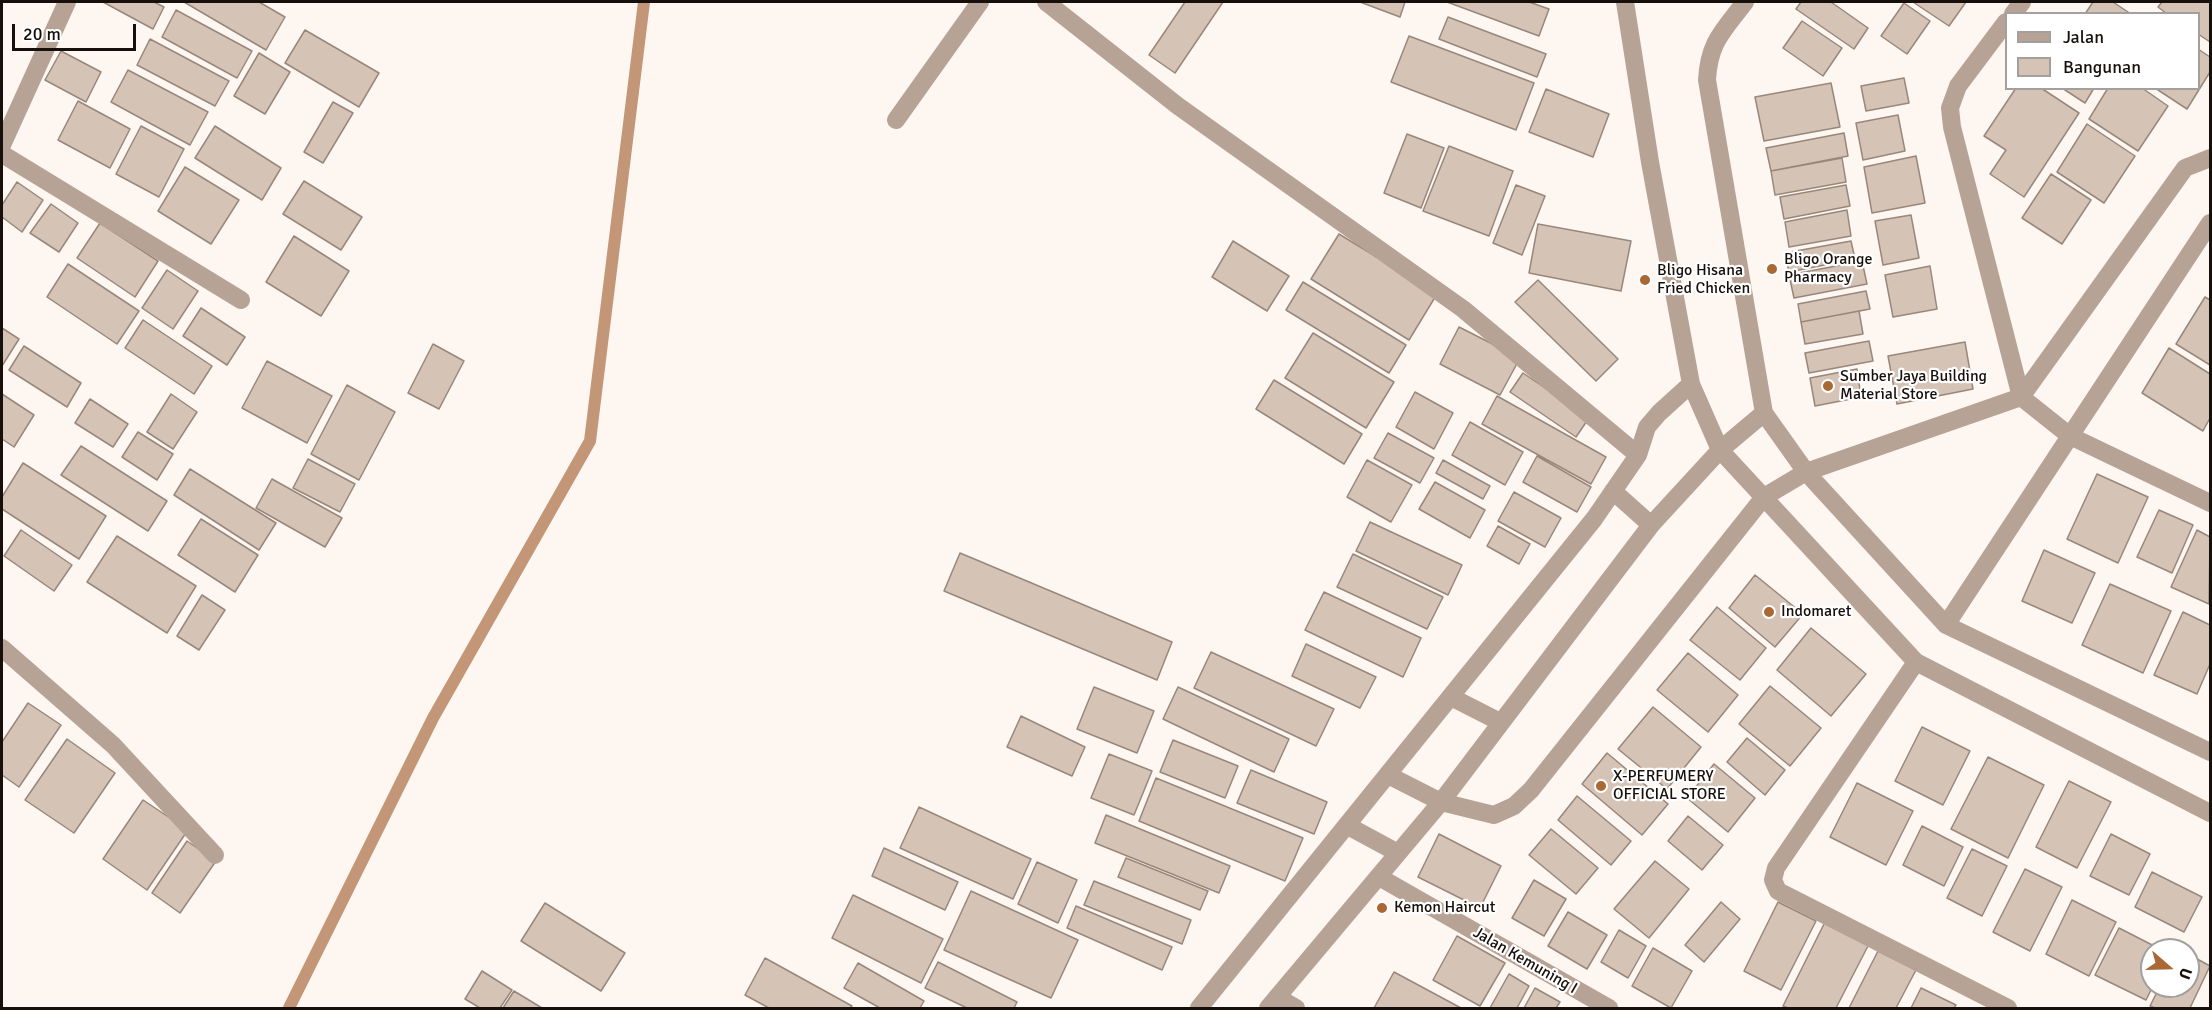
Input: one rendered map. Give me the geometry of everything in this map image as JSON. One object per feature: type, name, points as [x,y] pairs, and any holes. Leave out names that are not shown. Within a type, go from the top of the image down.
[{"type":"street","points":[[2,145],[67,2]]},
{"type":"street","points":[[896,120],[980,2]]},
{"type":"street","points":[[1046,2],[1178,106],[1463,309],[1638,455]]},
{"type":"street","points":[[1625,2],[1650,162],[1691,384],[1720,450],[1916,662],[2211,813]]},
{"type":"street","points":[[1745,2],[1717,38],[1708,58],[1707,80],[1764,413],[1806,472],[1946,625],[2211,752]]},
{"type":"street","points":[[2005,25],[1958,86],[1950,108],[1952,127],[2021,397],[2070,436],[2211,503]]},
{"type":"street","points":[[2,154],[241,300]]},
{"type":"street","points":[[1395,779],[1433,799],[1494,814],[1514,806],[1531,790],[1764,497],[1806,472],[2021,397],[2185,168],[2211,158]]},
{"type":"street","points":[[1946,625],[2211,223]]},
{"type":"street","points":[[1199,1008],[1348,826],[1395,779],[1594,519],[1617,494],[1638,455],[1647,427],[1691,384]]},
{"type":"street","points":[[1296,1008],[1272,1003],[1378,877],[1393,850],[1492,718],[1647,521],[1720,450],[1764,413]]},
{"type":"street","points":[[1617,494],[1647,521]]},
{"type":"street","points":[[2,648],[113,745],[215,855]]},
{"type":"street","points":[[1916,662],[1776,868],[1773,880],[1778,891],[2008,1008]]},
{"type":"street","points":[[1457,700],[1492,718]]},
{"type":"street","points":[[1348,826],[1393,850]]},
{"type":"street","name":"Jalan Kemuning I","points":[[1378,877],[1609,1008]]},
{"type":"building","points":[[103,2],[154,2],[164,7],[153,29]]},
{"type":"building","points":[[184,2],[259,2],[285,17],[266,50]]},
{"type":"building","points":[[1185,2],[1223,2],[1175,73],[1149,55]]},
{"type":"building","points":[[1360,2],[1405,2],[1400,17]]},
{"type":"building","points":[[1447,2],[1529,2],[1549,9],[1539,36]]},
{"type":"building","points":[[1801,2],[1831,2],[1868,28],[1854,49],[1796,9]]},
{"type":"building","points":[[1913,2],[1966,2],[1949,26]]},
{"type":"building","points":[[2093,2],[2113,2],[2128,12],[2086,12]]},
{"type":"building","points":[[2162,2],[2210,2],[2210,42],[2200,35],[2200,12],[2164,12],[2158,7]]},
{"type":"building","points":[[1904,3],[1930,21],[1907,54],[1881,36]]},
{"type":"building","points":[[176,10],[252,51],[237,78],[162,37]]},
{"type":"building","points":[[1448,17],[1546,54],[1537,77],[1439,39]]},
{"type":"building","points":[[1802,21],[1842,48],[1823,76],[1783,48]]},
{"type":"building","points":[[305,30],[379,73],[359,107],[285,63]]},
{"type":"building","points":[[1409,36],[1534,83],[1516,130],[1391,82]]},
{"type":"building","points":[[150,39],[229,81],[215,106],[137,65]]},
{"type":"building","points":[[2200,50],[2210,57],[2210,72],[2200,88]]},
{"type":"building","points":[[61,51],[101,72],[86,102],[45,80]]},
{"type":"building","points":[[259,53],[290,72],[265,114],[234,96]]},
{"type":"building","points":[[128,70],[208,112],[190,145],[111,102]]},
{"type":"building","points":[[1904,78],[1909,103],[1866,111],[1861,86]]},
{"type":"building","points":[[1831,83],[1840,127],[1764,141],[1755,97]]},
{"type":"building","points":[[1546,89],[1609,114],[1593,157],[1529,132]]},
{"type":"building","points":[[2015,90],[2044,90],[2079,113],[2024,197],[1990,174],[2006,150],[1984,136]]},
{"type":"building","points":[[2065,90],[2093,90],[2085,103]]},
{"type":"building","points":[[2107,90],[2145,90],[2168,106],[2138,151],[2089,119]]},
{"type":"building","points":[[2158,90],[2199,90],[2187,109]]},
{"type":"building","points":[[78,101],[130,129],[110,168],[58,140]]},
{"type":"building","points":[[333,102],[353,113],[323,163],[304,152]]},
{"type":"building","points":[[1898,115],[1905,151],[1863,160],[1856,123]]},
{"type":"building","points":[[2087,124],[2135,156],[2104,203],[2057,172]]},
{"type":"building","points":[[141,126],[184,149],[159,197],[116,174]]},
{"type":"building","points":[[215,126],[281,168],[262,200],[195,158]]},
{"type":"building","points":[[1844,133],[1848,156],[1771,171],[1766,148]]},
{"type":"building","points":[[1407,134],[1444,148],[1421,208],[1384,193]]},
{"type":"building","points":[[1449,146],[1513,171],[1489,236],[1423,211]]},
{"type":"building","points":[[1916,156],[1925,203],[1872,213],[1864,167]]},
{"type":"building","points":[[1842,158],[1846,182],[1775,195],[1771,171]]},
{"type":"building","points":[[185,167],[239,200],[211,244],[158,211]]},
{"type":"building","points":[[2051,174],[2091,200],[2062,244],[2022,218]]},
{"type":"building","points":[[304,181],[362,217],[341,250],[283,214]]},
{"type":"building","points":[[17,182],[43,200],[22,232],[2,217],[2,205]]},
{"type":"building","points":[[1516,185],[1545,196],[1522,255],[1493,243]]},
{"type":"building","points":[[1846,185],[1850,206],[1784,219],[1780,197]]},
{"type":"building","points":[[51,204],[78,223],[59,252],[30,233]]},
{"type":"building","points":[[1847,210],[1851,236],[1789,247],[1785,222]]},
{"type":"building","points":[[1911,215],[1919,258],[1883,265],[1875,221]]},
{"type":"building","points":[[100,223],[158,261],[135,297],[77,258]]},
{"type":"building","points":[[1538,224],[1631,241],[1621,291],[1529,273]]},
{"type":"building","points":[[1339,234],[1437,294],[1409,340],[1311,279]]},
{"type":"building","points":[[294,236],[349,271],[321,316],[266,282]]},
{"type":"building","points":[[1233,241],[1289,276],[1267,311],[1212,277]]},
{"type":"building","points":[[1851,241],[1855,259],[1789,272],[1785,253]]},
{"type":"building","points":[[1862,261],[1867,284],[1794,298],[1789,275]]},
{"type":"building","points":[[68,264],[139,311],[117,344],[47,297]]},
{"type":"building","points":[[1930,266],[1937,309],[1893,317],[1885,275]]},
{"type":"building","points":[[167,270],[198,291],[173,329],[142,308]]},
{"type":"building","points":[[1538,280],[1618,359],[1596,381],[1515,302]]},
{"type":"building","points":[[1303,282],[1406,345],[1389,373],[1286,310]]},
{"type":"building","points":[[1866,291],[1870,309],[1801,322],[1798,304]]},
{"type":"building","points":[[2205,297],[2210,300],[2210,365],[2176,344]]},
{"type":"building","points":[[201,308],[245,337],[227,365],[183,336]]},
{"type":"building","points":[[1859,311],[1863,334],[1805,344],[1801,322]]},
{"type":"building","points":[[143,320],[212,366],[194,394],[125,348]]},
{"type":"building","points":[[1459,327],[1520,358],[1500,395],[1440,364]]},
{"type":"building","points":[[2,328],[19,339],[2,366]]},
{"type":"building","points":[[1313,333],[1394,382],[1366,428],[1285,378]]},
{"type":"building","points":[[1869,341],[1873,361],[1809,373],[1805,353]]},
{"type":"building","points":[[1965,342],[1973,389],[1897,404],[1888,356]]},
{"type":"building","points":[[433,344],[464,361],[439,409],[408,393]]},
{"type":"building","points":[[24,346],[81,383],[67,407],[9,370]]},
{"type":"building","points":[[2169,348],[2210,374],[2210,418],[2203,431],[2142,393]]},
{"type":"building","points":[[267,361],[332,396],[307,443],[242,408]]},
{"type":"building","points":[[1857,369],[1861,397],[1815,406],[1810,378]]},
{"type":"building","points":[[1523,373],[1589,418],[1576,437],[1510,392]]},
{"type":"building","points":[[1274,380],[1362,434],[1344,464],[1256,409]]},
{"type":"building","points":[[347,385],[395,412],[359,480],[311,454]]},
{"type":"building","points":[[1415,392],[1453,413],[1434,449],[1396,427]]},
{"type":"building","points":[[2,394],[34,415],[14,447],[2,439]]},
{"type":"building","points":[[171,394],[197,412],[173,449],[147,432]]},
{"type":"building","points":[[1497,396],[1606,457],[1591,484],[1482,424]]},
{"type":"building","points":[[90,399],[128,424],[113,447],[75,423]]},
{"type":"building","points":[[1470,422],[1523,452],[1505,485],[1452,455]]},
{"type":"building","points":[[138,432],[173,454],[157,480],[122,457]]},
{"type":"building","points":[[1388,433],[1434,458],[1420,483],[1374,458]]},
{"type":"building","points":[[81,446],[167,501],[148,531],[61,475]]},
{"type":"building","points":[[1537,456],[1591,487],[1577,512],[1523,482]]},
{"type":"building","points":[[308,459],[355,484],[340,512],[293,488]]},
{"type":"building","points":[[1367,460],[1412,485],[1391,522],[1347,497]]},
{"type":"building","points":[[1443,460],[1490,486],[1483,499],[1436,473]]},
{"type":"building","points":[[23,463],[106,516],[79,559],[2,509],[2,497]]},
{"type":"building","points":[[190,469],[276,523],[259,550],[174,495]]},
{"type":"building","points":[[2097,474],[2148,497],[2118,563],[2067,539]]},
{"type":"building","points":[[272,479],[342,518],[325,547],[256,508]]},
{"type":"building","points":[[1435,482],[1485,510],[1470,538],[1419,509]]},
{"type":"building","points":[[1514,492],[1561,518],[1545,547],[1498,521]]},
{"type":"building","points":[[2159,510],[2193,525],[2172,573],[2137,557]]},
{"type":"building","points":[[201,519],[258,555],[235,592],[178,555]]},
{"type":"building","points":[[1370,522],[1462,565],[1448,595],[1356,551]]},
{"type":"building","points":[[1498,526],[1530,544],[1519,564],[1487,546]]},
{"type":"building","points":[[21,530],[72,565],[54,591],[4,556]]},
{"type":"building","points":[[2197,530],[2210,537],[2209,604],[2171,587]]},
{"type":"building","points":[[117,536],[196,586],[167,633],[87,582]]},
{"type":"building","points":[[2044,550],[2095,573],[2072,623],[2022,601]]},
{"type":"building","points":[[960,553],[1172,642],[1157,680],[944,591]]},
{"type":"building","points":[[1353,554],[1443,597],[1427,629],[1337,587]]},
{"type":"building","points":[[1755,575],[1803,614],[1775,647],[1729,608]]},
{"type":"building","points":[[2110,584],[2171,611],[2143,673],[2082,645]]},
{"type":"building","points":[[1324,592],[1421,638],[1403,677],[1305,630]]},
{"type":"building","points":[[202,595],[225,610],[199,650],[177,636]]},
{"type":"building","points":[[1717,607],[1766,648],[1740,680],[1690,640]]},
{"type":"building","points":[[2183,612],[2210,625],[2210,664],[2197,694],[2154,675]]},
{"type":"building","points":[[1811,628],[1866,674],[1831,716],[1777,670]]},
{"type":"building","points":[[1306,644],[1376,677],[1360,708],[1292,676]]},
{"type":"building","points":[[1211,652],[1334,709],[1316,746],[1194,688]]},
{"type":"building","points":[[1688,653],[1738,695],[1708,732],[1657,690]]},
{"type":"building","points":[[1770,686],[1821,728],[1790,766],[1739,724]]},
{"type":"building","points":[[1094,687],[1154,711],[1137,753],[1077,729]]},
{"type":"building","points":[[1178,687],[1289,739],[1274,772],[1163,719]]},
{"type":"building","points":[[28,703],[61,725],[19,787],[2,775],[2,742]]},
{"type":"building","points":[[1653,707],[1701,747],[1667,789],[1618,749]]},
{"type":"building","points":[[1021,716],[1085,747],[1072,776],[1007,747]]},
{"type":"building","points":[[1922,727],[1970,751],[1943,805],[1895,781]]},
{"type":"building","points":[[1747,738],[1785,770],[1765,795],[1727,762]]},
{"type":"building","points":[[67,739],[115,773],[74,833],[25,800]]},
{"type":"building","points":[[1173,740],[1238,766],[1225,798],[1160,772]]},
{"type":"building","points":[[1607,753],[1668,804],[1642,835],[1582,784]]},
{"type":"building","points":[[1109,754],[1152,771],[1134,815],[1091,798]]},
{"type":"building","points":[[1988,757],[2044,785],[2008,858],[1951,829]]},
{"type":"building","points":[[1714,764],[1755,798],[1728,832],[1687,798]]},
{"type":"building","points":[[1251,770],[1327,802],[1314,834],[1237,803]]},
{"type":"building","points":[[1156,778],[1303,838],[1285,881],[1139,821]]},
{"type":"building","points":[[2069,781],[2111,802],[2077,868],[2036,847]]},
{"type":"building","points":[[1857,783],[1913,811],[1886,865],[1830,837]]},
{"type":"building","points":[[1577,796],[1631,841],[1611,865],[1558,820]]},
{"type":"building","points":[[143,800],[188,830],[147,890],[103,859]]},
{"type":"building","points":[[919,807],[1031,859],[1013,899],[900,848]]},
{"type":"building","points":[[1106,815],[1230,866],[1219,893],[1095,843]]},
{"type":"building","points":[[1688,816],[1723,845],[1702,870],[1668,841]]},
{"type":"building","points":[[1922,826],[1963,847],[1944,886],[1903,865]]},
{"type":"building","points":[[1551,829],[1598,868],[1576,894],[1529,855]]},
{"type":"building","points":[[1439,834],[1501,866],[1480,908],[1418,877]]},
{"type":"building","points":[[2111,834],[2150,854],[2129,895],[2090,876]]},
{"type":"building","points":[[187,841],[216,861],[180,913],[152,893]]},
{"type":"building","points":[[884,848],[958,882],[945,910],[872,876]]},
{"type":"building","points":[[1972,849],[2007,866],[1982,916],[1947,898]]},
{"type":"building","points":[[1126,858],[1208,891],[1200,910],[1118,877]]},
{"type":"building","points":[[1655,861],[1689,889],[1649,938],[1614,909]]},
{"type":"building","points":[[1037,862],[1077,880],[1058,923],[1018,904]]},
{"type":"building","points":[[2025,869],[2062,887],[2030,951],[1993,932]]},
{"type":"building","points":[[2152,872],[2202,897],[2184,932],[2135,907]]},
{"type":"building","points":[[1534,880],[1566,899],[1544,936],[1512,918]]},
{"type":"building","points":[[1094,881],[1191,920],[1182,944],[1084,905]]},
{"type":"building","points":[[971,891],[1078,940],[1051,998],[944,950]]},
{"type":"building","points":[[853,895],[943,939],[921,983],[832,938]]},
{"type":"building","points":[[2072,900],[2116,922],[2089,976],[2046,954]]},
{"type":"building","points":[[1721,902],[1740,919],[1704,962],[1685,945]]},
{"type":"building","points":[[1778,902],[1816,921],[1781,990],[1744,971]]},
{"type":"building","points":[[545,903],[625,953],[601,991],[521,941]]},
{"type":"building","points":[[1076,906],[1172,947],[1162,970],[1067,928]]},
{"type":"building","points":[[1568,912],[1607,935],[1587,969],[1548,946]]},
{"type":"building","points":[[1825,922],[1869,944],[1836,1008],[1788,1008],[1783,1006]]},
{"type":"building","points":[[2119,928],[2140,939],[2140,997],[2095,975]]},
{"type":"building","points":[[1619,930],[1646,946],[1628,978],[1601,962]]},
{"type":"building","points":[[1457,936],[1505,963],[1480,1006],[1433,980]]},
{"type":"building","points":[[1653,948],[1692,971],[1671,1008],[1632,986]]},
{"type":"building","points":[[1878,951],[1916,970],[1896,1008],[1849,1008]]},
{"type":"building","points":[[765,958],[852,1006],[850,1008],[769,1008],[745,995]]},
{"type":"building","points":[[2200,961],[2210,966],[2200,987]]},
{"type":"building","points":[[938,962],[1017,1002],[1014,1008],[967,1008],[925,988]]},
{"type":"building","points":[[858,963],[924,1001],[920,1008],[880,1008],[844,988]]},
{"type":"building","points":[[482,971],[512,990],[500,1008],[480,1008],[465,999]]},
{"type":"building","points":[[1394,972],[1461,1008],[1374,1008]]},
{"type":"building","points":[[1509,974],[1529,986],[1517,1008],[1490,1008]]},
{"type":"building","points":[[1535,988],[1560,1002],[1556,1008],[1524,1008]]},
{"type":"building","points":[[1921,988],[1956,1005],[1954,1008],[1911,1008]]},
{"type":"building","points":[[514,991],[542,1008],[503,1008]]},
{"type":"building","points":[[2154,998],[2195,998],[2190,1008],[2150,1006]]},
{"type":"waterway","points":[[289,1008],[433,718],[590,441],[644,2]]},
{"type":"place","name":"Bligo Orange Pharmacy","points":[[1772,269]]},
{"type":"place","name":"Bligo Hisana Fried Chicken","points":[[1645,280]]},
{"type":"place","name":"Sumber Jaya Building Material Store","points":[[1828,386]]},
{"type":"place","name":"Indomaret","points":[[1769,612]]},
{"type":"place","name":"X-PERFUMERY OFFICIAL STORE","points":[[1601,786]]},
{"type":"place","name":"Kemon Haircut","points":[[1382,908]]}]
